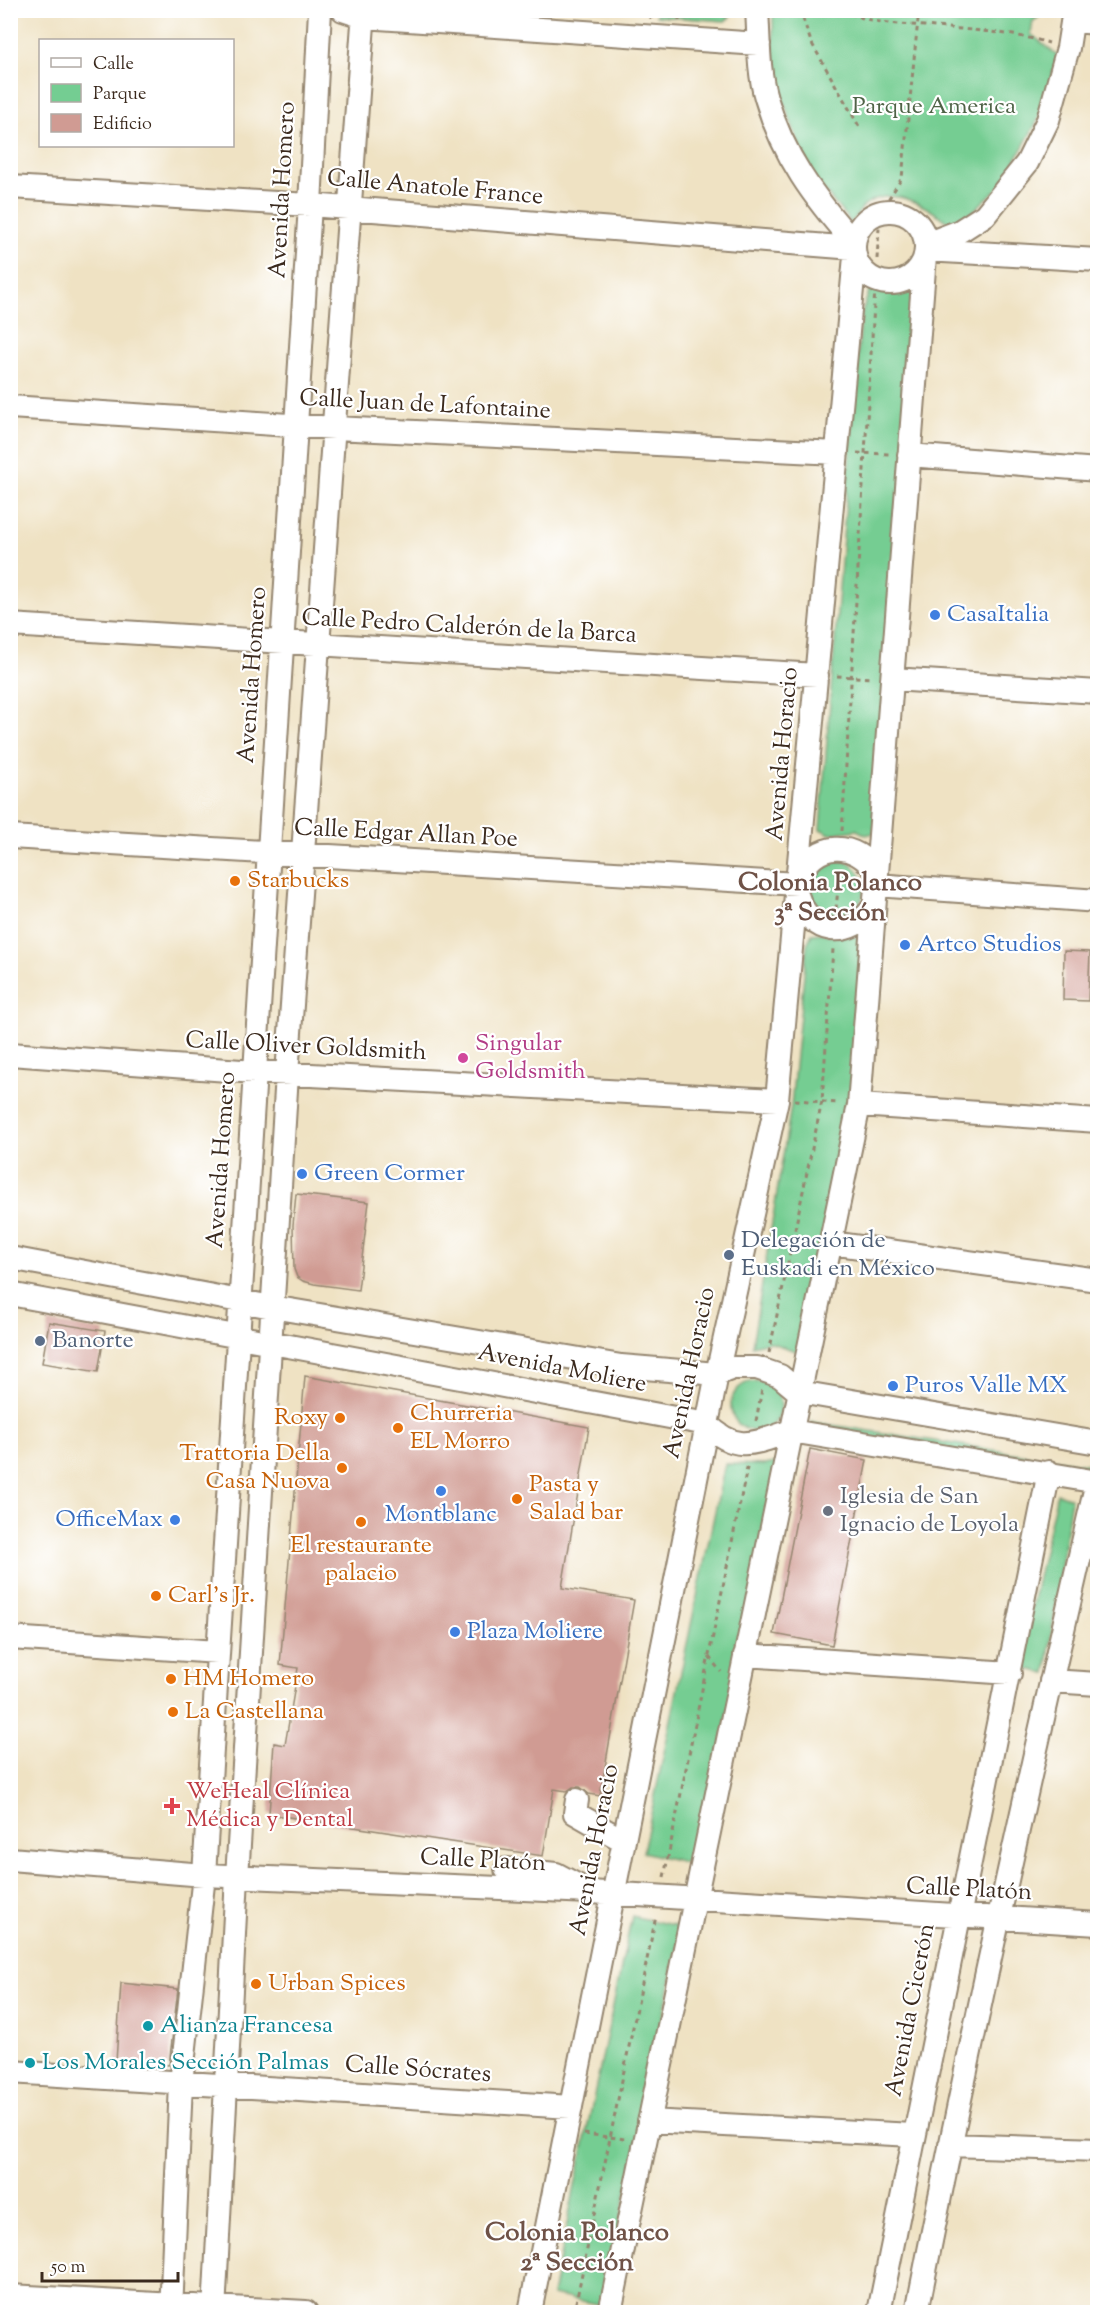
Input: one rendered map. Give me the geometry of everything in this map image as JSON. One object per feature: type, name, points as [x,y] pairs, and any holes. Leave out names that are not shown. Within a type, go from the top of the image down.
[{"type":"street","name":"Avenida Homero","points":[[171,2309],[181,2084],[204,1875],[283,643],[320,10]]},
{"type":"street","points":[[757,10],[765,96],[781,138],[805,183],[854,249],[862,270],[875,280],[885,283],[905,280],[914,274],[925,250],[985,215],[1027,163],[1048,120],[1068,48],[1074,16],[1098,23]]},
{"type":"street","points":[[214,2310],[237,1877],[272,1307],[302,855],[335,428],[349,208],[357,13],[759,44]]},
{"type":"street","name":"Calle Anatole France","points":[[10,187],[310,205],[854,249]]},
{"type":"street","points":[[610,2313],[859,1105],[925,250],[923,234],[910,218],[901,213],[880,213],[871,217],[863,224],[854,249]]},
{"type":"street","name":"Avenida Horacio","points":[[530,2313],[717,1374],[777,1100],[854,249]]},
{"type":"street","points":[[925,250],[1098,260]]},
{"type":"street","name":"Calle Juan de Lafontaine","points":[[10,407],[335,428],[837,453]]},
{"type":"street","points":[[909,455],[1098,470]]},
{"type":"street","name":"Calle Pedro Calderón de la Barca","points":[[10,625],[318,646],[817,675]]},
{"type":"street","points":[[892,679],[1098,692]]},
{"type":"street","name":"Calle Edgar Allan Poe","points":[[10,837],[798,885]]},
{"type":"street","points":[[830,849],[841,849],[858,854],[876,888],[865,918],[855,926],[835,930],[814,921],[803,910],[798,885],[805,865],[820,853],[830,849]]},
{"type":"street","points":[[876,888],[1098,901]]},
{"type":"street","name":"Calle Oliver Goldsmith","points":[[10,1054],[287,1074],[777,1100]]},
{"type":"street","points":[[859,1105],[1098,1121]]},
{"type":"street","points":[[831,1243],[1098,1280]]},
{"type":"street","name":"Avenida Moliere","points":[[10,1258],[272,1307],[621,1366],[717,1374],[741,1367],[766,1370],[780,1376],[799,1392],[1098,1443]]},
{"type":"street","name":"Avenida Moliere","points":[[10,1294],[707,1424],[714,1431],[729,1439],[752,1444]]},
{"type":"street","points":[[752,1444],[765,1442],[791,1431],[1049,1472],[1097,1482],[999,1918],[950,2145],[917,2313]]},
{"type":"street","name":"Avenida Cicerón","points":[[879,2313],[957,1917],[1010,1673],[1049,1472]]},
{"type":"street","points":[[10,1638],[218,1652]]},
{"type":"street","points":[[746,1655],[1010,1673]]},
{"type":"street","points":[[1051,1680],[1098,1684]]},
{"type":"street","points":[[577,1800],[575,1813],[624,1841]]},
{"type":"street","name":"Calle Platón","points":[[10,1859],[237,1877],[590,1892],[957,1917],[1098,1924]]},
{"type":"street","points":[[506,1869],[556,1874],[590,1892]]},
{"type":"street","name":"Calle Sócrates","points":[[10,2072],[571,2107]]},
{"type":"street","points":[[647,2131],[913,2135]]},
{"type":"street","points":[[950,2145],[1098,2150]]},
{"type":"street","points":[[10,2296],[171,2309],[306,2313]]},
{"type":"path","points":[[800,10],[811,42],[860,128]]},
{"type":"path","points":[[842,10],[861,20],[1017,34],[1068,48]]},
{"type":"path","points":[[574,2313],[822,1101],[841,849],[880,213],[902,178],[919,10]]},
{"type":"path","points":[[837,453],[909,455]]},
{"type":"path","points":[[817,675],[892,679]]},
{"type":"path","points":[[777,1100],[859,1105]]},
{"type":"path","points":[[566,2131],[610,2138],[647,2131]]},
{"type":"green space","points":[[656,11],[730,11],[730,17],[725,21],[656,16]]},
{"type":"green space","name":"Parque America","points":[[773,11],[1042,11],[1033,21],[1031,34],[1058,56],[1038,120],[1002,184],[971,213],[949,223],[931,210],[910,200],[888,197],[866,204],[851,223],[809,172],[782,97],[773,50]]},
{"type":"green space","points":[[910,287],[920,291],[874,833],[866,835],[857,830],[830,834],[820,829],[862,312],[870,289],[892,294]]},
{"type":"green space","points":[[836,860],[847,862],[856,868],[862,877],[864,888],[862,899],[856,908],[847,914],[836,916],[825,914],[816,908],[810,899],[808,888],[810,877],[816,868],[825,862]]},
{"type":"green space","points":[[821,933],[832,936],[858,937],[863,944],[854,1097],[802,1353],[769,1342],[752,1346],[791,1106],[807,944],[812,934]]},
{"type":"green space","points":[[756,1381],[774,1388],[781,1406],[774,1424],[756,1431],[738,1424],[731,1406],[738,1388]]},
{"type":"green space","points":[[812,1422],[1097,1466],[1097,1482],[810,1437]]},
{"type":"green space","points":[[780,1462],[696,1865],[643,1852],[725,1464],[764,1465]]},
{"type":"green space","points":[[1057,1493],[1071,1498],[1046,1673],[1018,1667]]},
{"type":"green space","points":[[632,1916],[682,1927],[603,2305],[552,2295]]},
{"type":"building","points":[[1064,951],[1090,952],[1088,1001],[1063,1000]]},
{"type":"building","points":[[296,1194],[369,1202],[358,1290],[314,1284],[297,1277],[294,1269],[293,1225]]},
{"type":"building","points":[[49,1322],[105,1331],[98,1372],[42,1363]]},
{"type":"building","name":"Plaza Moliere","points":[[305,1376],[589,1427],[562,1588],[634,1600],[600,1796],[589,1794],[580,1787],[573,1787],[567,1791],[554,1789],[543,1856],[269,1814],[274,1743],[285,1745],[298,1668],[280,1665]]},
{"type":"building","name":"Iglesia de San Ignacio de Loyola","points":[[810,1449],[867,1460],[832,1645],[774,1634]]},
{"type":"building","name":"Alianza Francesa","points":[[121,1983],[178,1989],[169,2065],[116,2062]]},
{"type":"place","name":"CasaItalia","points":[[935,615]]},
{"type":"place","name":"Starbucks","points":[[235,881]]},
{"type":"place","name":"Artco Studios","points":[[905,945]]},
{"type":"place","name":"Singular Goldsmith","points":[[463,1058]]},
{"type":"place","name":"Green Cormer","points":[[302,1174]]},
{"type":"place","name":"Delegación de Euskadi en México","points":[[729,1255]]},
{"type":"place","name":"Banorte","points":[[40,1341]]},
{"type":"place","name":"Puros Valle MX","points":[[893,1386]]},
{"type":"place","name":"Roxy","points":[[340,1418]]},
{"type":"place","name":"Churreria EL Morro","points":[[398,1428]]},
{"type":"place","name":"Trattoria Della Casa Nuova","points":[[342,1468]]},
{"type":"place","name":"Montblanc","points":[[441,1491]]},
{"type":"place","name":"Pasta y Salad bar","points":[[517,1499]]},
{"type":"place","name":"Iglesia de San Ignacio de Loyola","points":[[828,1511]]},
{"type":"place","name":"OfficeMax","points":[[175,1520]]},
{"type":"place","name":"El restaurante palacio","points":[[361,1522]]},
{"type":"place","name":"Carl's Jr.","points":[[156,1596]]},
{"type":"place","name":"Plaza Moliere","points":[[455,1632]]},
{"type":"place","name":"HM Homero","points":[[171,1679]]},
{"type":"place","name":"La Castellana","points":[[173,1712]]},
{"type":"place","name":"WeHeal Clínica Médica y Dental","points":[[172,1806]]},
{"type":"place","name":"Urban Spices","points":[[256,1984]]},
{"type":"place","name":"Alianza Francesa","points":[[148,2026]]},
{"type":"place","name":"Los Morales Sección Palmas","points":[[30,2063]]},
{"type":"district","name":"Colonia Polanco 3ª Sección","points":[[830,898]]},
{"type":"district","name":"Colonia Polanco 2ª Sección","points":[[577,2248]]}]
